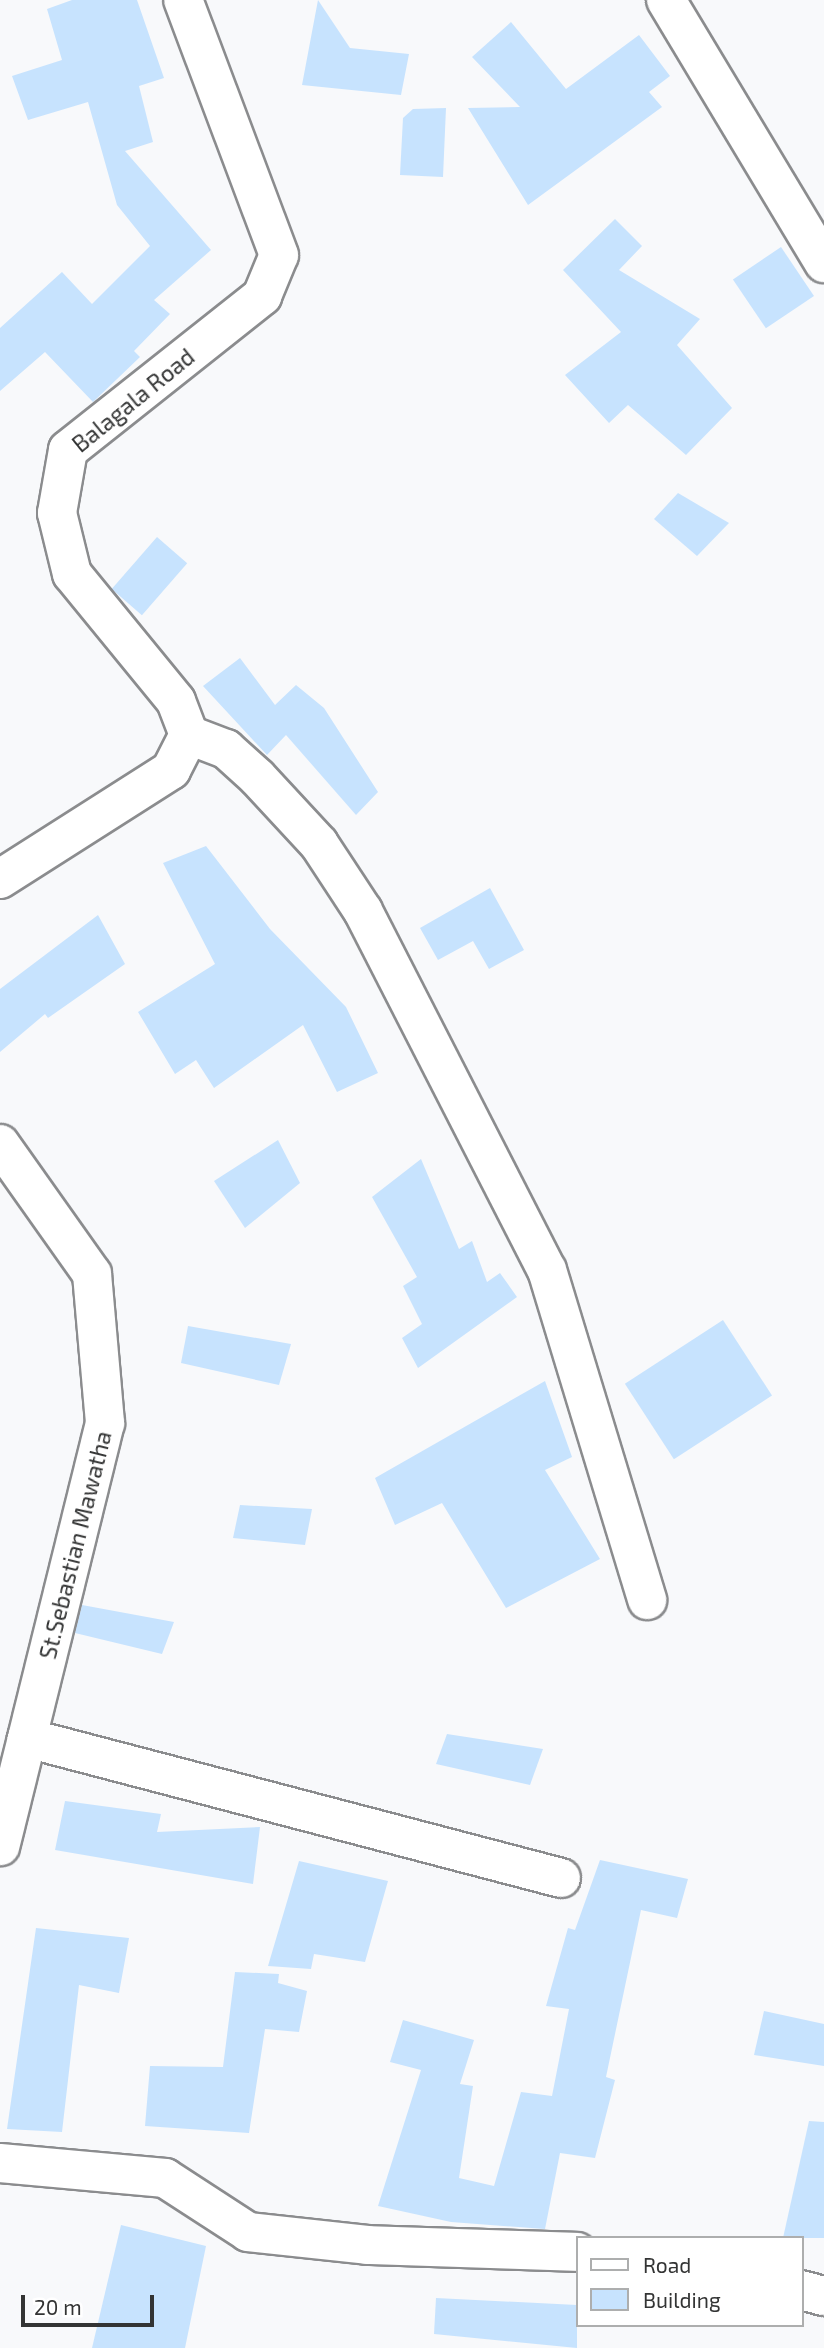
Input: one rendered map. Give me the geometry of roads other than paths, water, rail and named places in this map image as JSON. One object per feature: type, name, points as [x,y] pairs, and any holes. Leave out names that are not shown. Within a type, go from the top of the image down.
[{"type":"street","name":"Balagala Road","points":[[183,0],[279,255],[262,296],[68,450],[57,513],[72,574],[176,701],[188,734]]},
{"type":"street","points":[[666,0],[824,263]]},
{"type":"street","points":[[0,879],[171,770],[188,734],[226,749],[257,777],[319,844],[363,911],[547,1270],[647,1600]]},
{"type":"street","name":"St.Sebastian Mawatha","points":[[0,1144],[92,1274],[105,1423],[0,1846]]},
{"type":"street","points":[[27,1738],[561,1878]]},
{"type":"street","points":[[0,2163],[165,2178],[248,2232],[367,2245],[576,2252]]},
{"type":"street","points":[[803,2291],[824,2296]]}]
